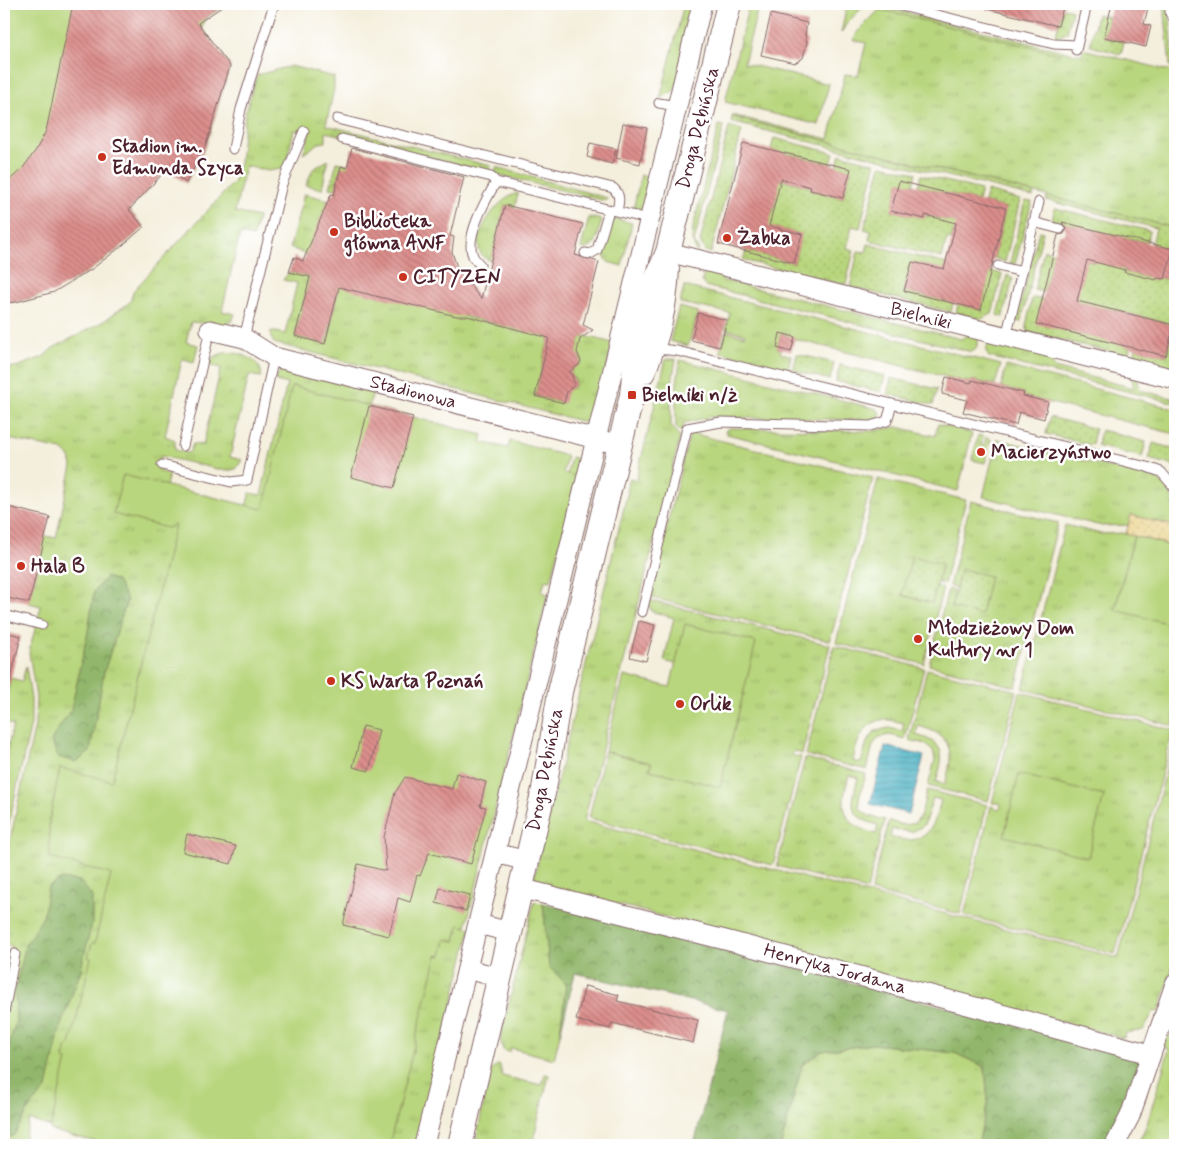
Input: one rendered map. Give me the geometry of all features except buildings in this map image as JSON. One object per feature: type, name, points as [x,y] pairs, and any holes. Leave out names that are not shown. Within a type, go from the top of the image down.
[{"type":"street","points":[[424,1145],[671,125],[668,104],[702,4]]},
{"type":"street","name":"Droga Dębińska","points":[[460,1145],[498,977],[544,789],[560,692],[645,346],[665,304],[668,252],[729,4]]},
{"type":"street","points":[[1174,4],[1175,12]]},
{"type":"street","points":[[668,104],[700,122]]},
{"type":"street","points":[[671,125],[700,122]]},
{"type":"street","points":[[648,219],[674,226]]},
{"type":"street","name":"Bielniki","points":[[668,252],[1175,380]]},
{"type":"street","name":"Stadionowa","points":[[210,330],[244,338],[274,357],[620,445]]},
{"type":"street","points":[[575,519],[601,525]]},
{"type":"street","points":[[495,853],[527,861]]},
{"type":"street","name":"Henryka Jordana","points":[[520,888],[734,942],[1150,1054]]},
{"type":"street","points":[[478,924],[510,932]]},
{"type":"street","points":[[467,969],[498,977]]},
{"type":"street","points":[[1115,1145],[1127,1124],[1175,984]]},
{"type":"lane","points":[[233,149],[241,109],[274,4]]},
{"type":"lane","points":[[893,4],[1076,48],[1087,4]]},
{"type":"lane","points":[[337,119],[613,188],[618,192],[620,198],[597,250],[590,254],[585,253]]},
{"type":"lane","points":[[244,338],[282,184],[304,131]]},
{"type":"lane","points":[[342,139],[491,177],[496,182],[648,219]]},
{"type":"lane","points":[[480,265],[473,256],[472,238],[480,213],[496,182]]},
{"type":"lane","points":[[1006,338],[1039,202]]},
{"type":"lane","points":[[1033,222],[1060,229]]},
{"type":"lane","points":[[998,266],[1022,272]]},
{"type":"lane","points":[[183,446],[210,330]]},
{"type":"lane","points":[[645,346],[677,351],[1147,467],[1161,472],[1175,488]]},
{"type":"lane","points":[[162,465],[231,482],[247,480],[274,357]]},
{"type":"lane","points":[[642,612],[687,428],[721,422],[870,426],[887,422],[892,404]]},
{"type":"lane","points":[[4,615],[42,625]]},
{"type":"lane","points":[[4,1013],[15,954]]},
{"type":"green space","name":"Stadion im. Edmunda Szyca","points":[[4,4],[228,4],[206,18],[202,28],[230,66],[206,145],[186,183],[167,169],[129,210],[144,227],[129,240],[80,277],[43,294],[24,300],[4,303]]},
{"type":"green space","points":[[684,4],[696,4],[676,89],[660,99]]},
{"type":"green space","points":[[749,4],[759,4],[744,63],[829,84],[819,125],[725,102]]},
{"type":"green space","points":[[847,4],[865,5],[847,23],[841,33]]},
{"type":"green space","points":[[858,4],[871,4],[1062,51],[1059,54]]},
{"type":"green space","points":[[1164,4],[1169,4],[1174,67],[1170,66]]},
{"type":"green space","points":[[1063,8],[1072,10],[1067,33],[1055,38]]},
{"type":"green space","points":[[880,9],[1059,54],[1062,51],[1081,55],[1083,49],[1175,72],[1175,228],[732,117],[732,115],[829,139],[845,74],[858,76],[866,43],[853,40],[858,31]]},
{"type":"green space","points":[[1097,14],[1109,17],[1104,37],[1124,42],[1121,54],[1090,46]]},
{"type":"green space","name":"KS Warta Poznań","points":[[291,66],[334,77],[334,89],[326,125],[491,166],[489,172],[326,132],[326,142],[319,143],[303,154],[310,132],[294,130],[286,164],[282,169],[268,171],[245,166],[235,212],[258,217],[253,237],[240,234],[222,311],[235,314],[232,321],[225,325],[191,322],[186,342],[198,345],[194,362],[182,359],[165,436],[175,440],[175,450],[189,453],[193,444],[203,445],[221,368],[208,365],[213,358],[221,354],[240,354],[256,363],[261,369],[261,377],[249,375],[230,457],[242,460],[236,469],[226,471],[161,456],[158,471],[169,474],[166,486],[246,506],[250,493],[261,495],[287,384],[276,381],[277,375],[284,368],[373,391],[352,477],[301,921],[440,955],[445,939],[455,941],[459,925],[471,928],[418,1145],[108,1145],[50,1130],[51,1127],[29,1120],[23,1145],[4,1145],[4,952],[10,953],[11,946],[4,944],[4,868],[35,725],[36,698],[29,652],[41,606],[29,603],[45,536],[56,538],[72,466],[70,457],[62,450],[4,438],[4,369],[19,366],[43,357],[53,348],[101,323],[130,302],[134,290],[233,183],[240,163],[245,114],[257,75]]},
{"type":"green space","points":[[732,117],[1034,193],[1033,197],[731,122]]},
{"type":"green space","points":[[719,125],[724,126],[694,242],[699,251],[696,251],[692,240],[693,227]]},
{"type":"green space","points":[[729,127],[742,130],[711,253],[705,251],[700,242]]},
{"type":"green space","points":[[774,138],[834,153],[831,164],[771,150]]},
{"type":"green space","points":[[840,154],[874,163],[875,165],[860,228],[852,226],[847,248],[854,250],[846,284],[743,260],[746,251],[794,263],[801,234],[780,229],[763,228],[771,216],[775,204],[775,178],[811,187],[811,190],[843,198],[851,170],[837,166]]},
{"type":"green space","points":[[328,160],[322,189],[306,185],[313,169]]},
{"type":"green space","points":[[337,162],[351,165],[351,169],[341,167],[336,185],[345,191],[330,188]]},
{"type":"green space","points":[[881,165],[916,173],[913,185],[899,182],[892,211],[925,218],[925,215],[962,224],[959,235],[953,233],[951,240],[947,239],[942,258],[869,240],[871,231],[864,229]]},
{"type":"green space","points":[[496,167],[607,198],[606,201],[495,174]]},
{"type":"green space","points":[[641,175],[654,178],[646,207],[641,211],[633,209]]},
{"type":"green space","points":[[921,175],[981,190],[978,201],[918,186]]},
{"type":"green space","points":[[987,191],[1020,200],[1005,262],[994,258],[1006,208],[984,202]]},
{"type":"green space","points":[[518,193],[515,207],[505,205],[491,261],[482,255],[479,246],[484,224],[500,204]]},
{"type":"green space","points":[[304,194],[329,200],[306,255],[290,247]]},
{"type":"green space","points":[[1047,196],[1175,228],[1175,374],[1133,363],[1136,348],[1166,356],[1174,325],[1107,308],[1130,347],[1128,356],[1028,332],[1026,326],[1032,298],[1085,303],[1076,301],[1086,260],[1095,262],[1102,232],[1052,220],[1055,208],[1150,231],[1147,242],[1124,237],[1117,267],[1125,270],[1124,272],[1156,280],[1157,278],[1165,279],[1173,249],[1152,244],[1156,228],[1046,200]]},
{"type":"green space","points":[[1025,201],[1032,202],[1015,264],[1010,263]]},
{"type":"green space","points":[[589,217],[602,220],[595,244],[586,249],[581,248]]},
{"type":"green space","points":[[616,219],[632,223],[622,266],[608,262],[602,253],[610,222]]},
{"type":"green space","points":[[1039,231],[1043,232],[1021,322],[1016,321]]},
{"type":"green space","points":[[868,244],[951,265],[949,274],[933,267],[912,262],[904,291],[953,303],[951,312],[850,287],[858,251],[866,252]]},
{"type":"green space","points":[[1044,250],[1054,253],[1044,292],[1034,290]]},
{"type":"green space","points":[[705,269],[717,272],[722,280],[961,339],[968,335],[979,337],[976,349],[972,352],[705,286],[702,281]]},
{"type":"green space","points":[[990,271],[1002,274],[992,314],[981,319],[956,313],[958,304],[981,310]]},
{"type":"green space","points":[[289,272],[310,277],[295,336],[325,344],[327,342],[339,286],[533,333],[549,338],[535,396],[563,403],[567,389],[573,388],[575,384],[574,378],[570,376],[573,367],[579,365],[581,358],[576,354],[580,339],[585,336],[613,343],[592,424],[274,343],[271,338],[271,331],[285,334],[297,283],[283,280]]},
{"type":"green space","points":[[1007,275],[1013,279],[1003,317],[997,315]]},
{"type":"green space","points":[[684,286],[1001,365],[995,385],[972,380],[971,383],[794,339],[781,333],[777,348],[781,349],[780,353],[791,355],[788,369],[720,352],[726,331],[744,336],[745,334],[726,329],[730,313],[680,303]]},
{"type":"green space","points":[[679,307],[698,312],[688,346],[670,341]]},
{"type":"green space","points":[[989,340],[1049,355],[1054,368],[1134,388],[1131,375],[1137,376],[1140,390],[1175,399],[1175,403],[989,357],[986,351]]},
{"type":"green space","points":[[797,354],[834,363],[830,380],[793,370]]},
{"type":"green space","points":[[666,359],[676,359],[671,388],[671,425],[680,438],[584,821],[1118,958],[1175,736],[1175,959],[1159,1012],[1154,1011],[1143,1030],[1125,1033],[1124,1038],[533,882],[630,478],[636,480]]},
{"type":"green space","points":[[680,360],[877,409],[880,414],[876,419],[871,420],[710,417],[684,423],[682,433],[676,427],[676,391]]},
{"type":"green space","points":[[840,365],[885,376],[881,392],[836,381]]},
{"type":"green space","points":[[1006,366],[1175,409],[1175,434],[1023,396],[1024,393],[1001,387]]},
{"type":"green space","points":[[891,378],[937,389],[933,405],[887,394]]},
{"type":"green space","name":"KS Warta Poznań","points":[[292,386],[483,435],[481,442],[508,448],[510,441],[567,456],[563,473],[577,476],[551,581],[545,580],[542,592],[548,594],[466,927],[459,925],[455,941],[445,939],[441,956],[437,955],[389,1145],[108,1145],[50,1130],[67,1060],[64,1059],[67,1045],[70,1045],[91,958],[88,957],[92,943],[95,943],[111,874],[50,858],[49,822],[60,768],[112,781],[175,525],[167,528],[113,514],[123,475],[262,509]]},
{"type":"green space","points":[[1050,417],[1095,429],[1092,445],[1046,434]]},
{"type":"green space","points":[[938,424],[972,433],[958,491],[727,434],[725,431],[728,428],[870,431],[897,427],[935,436]]},
{"type":"green space","points":[[1101,430],[1146,442],[1142,457],[1097,446]]},
{"type":"green space","points":[[690,433],[873,478],[830,641],[649,597]]},
{"type":"green space","points":[[978,435],[983,436],[981,445],[984,446],[986,437],[991,439],[985,463],[972,460]]},
{"type":"green space","points":[[997,439],[1157,479],[1164,485],[1172,499],[1175,514],[1175,540],[1170,539],[1173,526],[1131,515],[1129,525],[1102,526],[983,497]]},
{"type":"green space","points":[[1153,443],[1175,449],[1175,466],[1149,459]]},
{"type":"green space","points":[[571,457],[581,460],[573,493],[563,490]]},
{"type":"green space","points":[[878,479],[966,500],[944,584],[937,582],[942,564],[902,595],[932,603],[936,586],[943,588],[924,664],[836,643]]},
{"type":"green space","points":[[971,501],[1058,523],[1016,687],[929,665],[948,589],[955,591],[951,608],[961,569],[956,588],[949,586]]},
{"type":"green space","points":[[1065,525],[1101,534],[1123,533],[1134,536],[1115,609],[1175,625],[1174,726],[1023,689]]},
{"type":"green space","points":[[1134,536],[1175,547],[1175,625],[1115,610]]},
{"type":"green space","points":[[912,556],[942,564],[932,603],[902,595]]},
{"type":"green space","points":[[961,569],[990,576],[981,615],[951,608]]},
{"type":"green space","points":[[106,577],[117,581],[127,600],[104,672],[90,752],[76,762],[58,757],[51,740],[71,710],[88,631],[94,592]]},
{"type":"green space","points":[[648,600],[830,645],[802,754],[794,751],[792,753],[793,756],[801,757],[773,865],[589,818],[605,751],[651,763],[650,769],[686,624],[676,664],[664,661],[674,618],[651,611]]},
{"type":"green space","points":[[685,624],[756,642],[720,787],[650,770],[651,763],[605,751],[624,676],[670,687]]},
{"type":"green space","points":[[834,646],[924,668],[905,739],[890,735],[879,737],[873,745],[867,770],[806,755]],"holes":[[[885,719],[904,723],[902,731],[889,728],[875,731],[867,742],[861,763],[853,761],[859,740],[871,724]]]},
{"type":"green space","points":[[26,666],[31,699],[31,724],[4,845],[4,764],[13,725],[4,723],[4,707],[11,678],[22,681]]},
{"type":"green space","points":[[927,669],[1017,691],[988,801],[928,786],[935,760],[933,750],[925,744],[909,740]],"holes":[[[918,726],[939,734],[945,740],[950,754],[945,784],[936,782],[941,765],[941,752],[933,742],[916,735]]]},
{"type":"green space","points":[[1020,692],[1173,730],[1115,954],[964,915],[991,806],[998,809],[1001,807],[1000,803],[992,803]]},
{"type":"green space","points":[[805,758],[866,774],[859,799],[860,809],[869,816],[885,820],[867,890],[777,866]],"holes":[[[849,775],[858,778],[853,802],[854,808],[861,818],[878,825],[876,834],[855,825],[846,813],[844,796]]]},
{"type":"green space","points":[[1019,774],[1104,796],[1088,857],[1004,836]]},
{"type":"green space","points":[[927,790],[987,805],[960,914],[871,891],[889,821],[904,825],[915,823],[921,815]],"holes":[[[933,798],[941,800],[935,820],[926,834],[912,840],[890,837],[892,829],[912,832],[924,825]]]},
{"type":"green space","points":[[61,879],[80,881],[92,896],[92,923],[80,973],[61,1025],[47,1088],[32,1104],[14,1135],[4,1140],[4,1092],[10,1082],[7,1051],[16,1021],[15,990],[26,944],[43,917],[48,887]]},
{"type":"green space","points":[[534,902],[543,903],[549,966],[566,984],[560,1034],[554,1059],[511,1048],[509,1052],[503,1050],[500,1039]]},
{"type":"green space","points":[[543,903],[1131,1055],[1140,1061],[1140,1066],[1109,1145],[978,1145],[988,1101],[985,1067],[955,1053],[873,1044],[822,1051],[802,1065],[781,1145],[694,1145],[728,1010],[575,973],[560,1034],[566,984],[549,967]]},
{"type":"green space","points":[[1175,1030],[1175,1145],[1137,1145],[1147,1124],[1169,1049],[1160,1045]]},
{"type":"green space","points":[[873,1044],[955,1053],[985,1067],[988,1101],[978,1145],[781,1145],[802,1065],[822,1051]]},
{"type":"green space","points":[[497,1065],[500,1065],[502,1076],[542,1085],[545,1074],[549,1075],[532,1145],[475,1145],[490,1072]]},
{"type":"sand","points":[[1131,515],[1174,526],[1169,545],[1126,534]]},
{"type":"water","points":[[885,746],[924,756],[909,814],[870,804]]},
{"type":"place","name":"Stadion im. Edmunda Szyca","points":[[102,157]]},
{"type":"place","name":"Biblioteka główna AWF","points":[[334,232]]},
{"type":"place","name":"Żabka","points":[[727,238]]},
{"type":"place","name":"CITYZEN","points":[[403,277]]},
{"type":"place","name":"Bielniki n/ż","points":[[632,395]]},
{"type":"place","name":"Macierzyństwo","points":[[981,452]]},
{"type":"place","name":"Hala B","points":[[21,566]]},
{"type":"place","name":"Młodzieżowy Dom Kultury nr 1","points":[[918,639]]},
{"type":"place","name":"KS Warta Poznań","points":[[331,681]]},
{"type":"place","name":"Orlik","points":[[680,704]]}]
